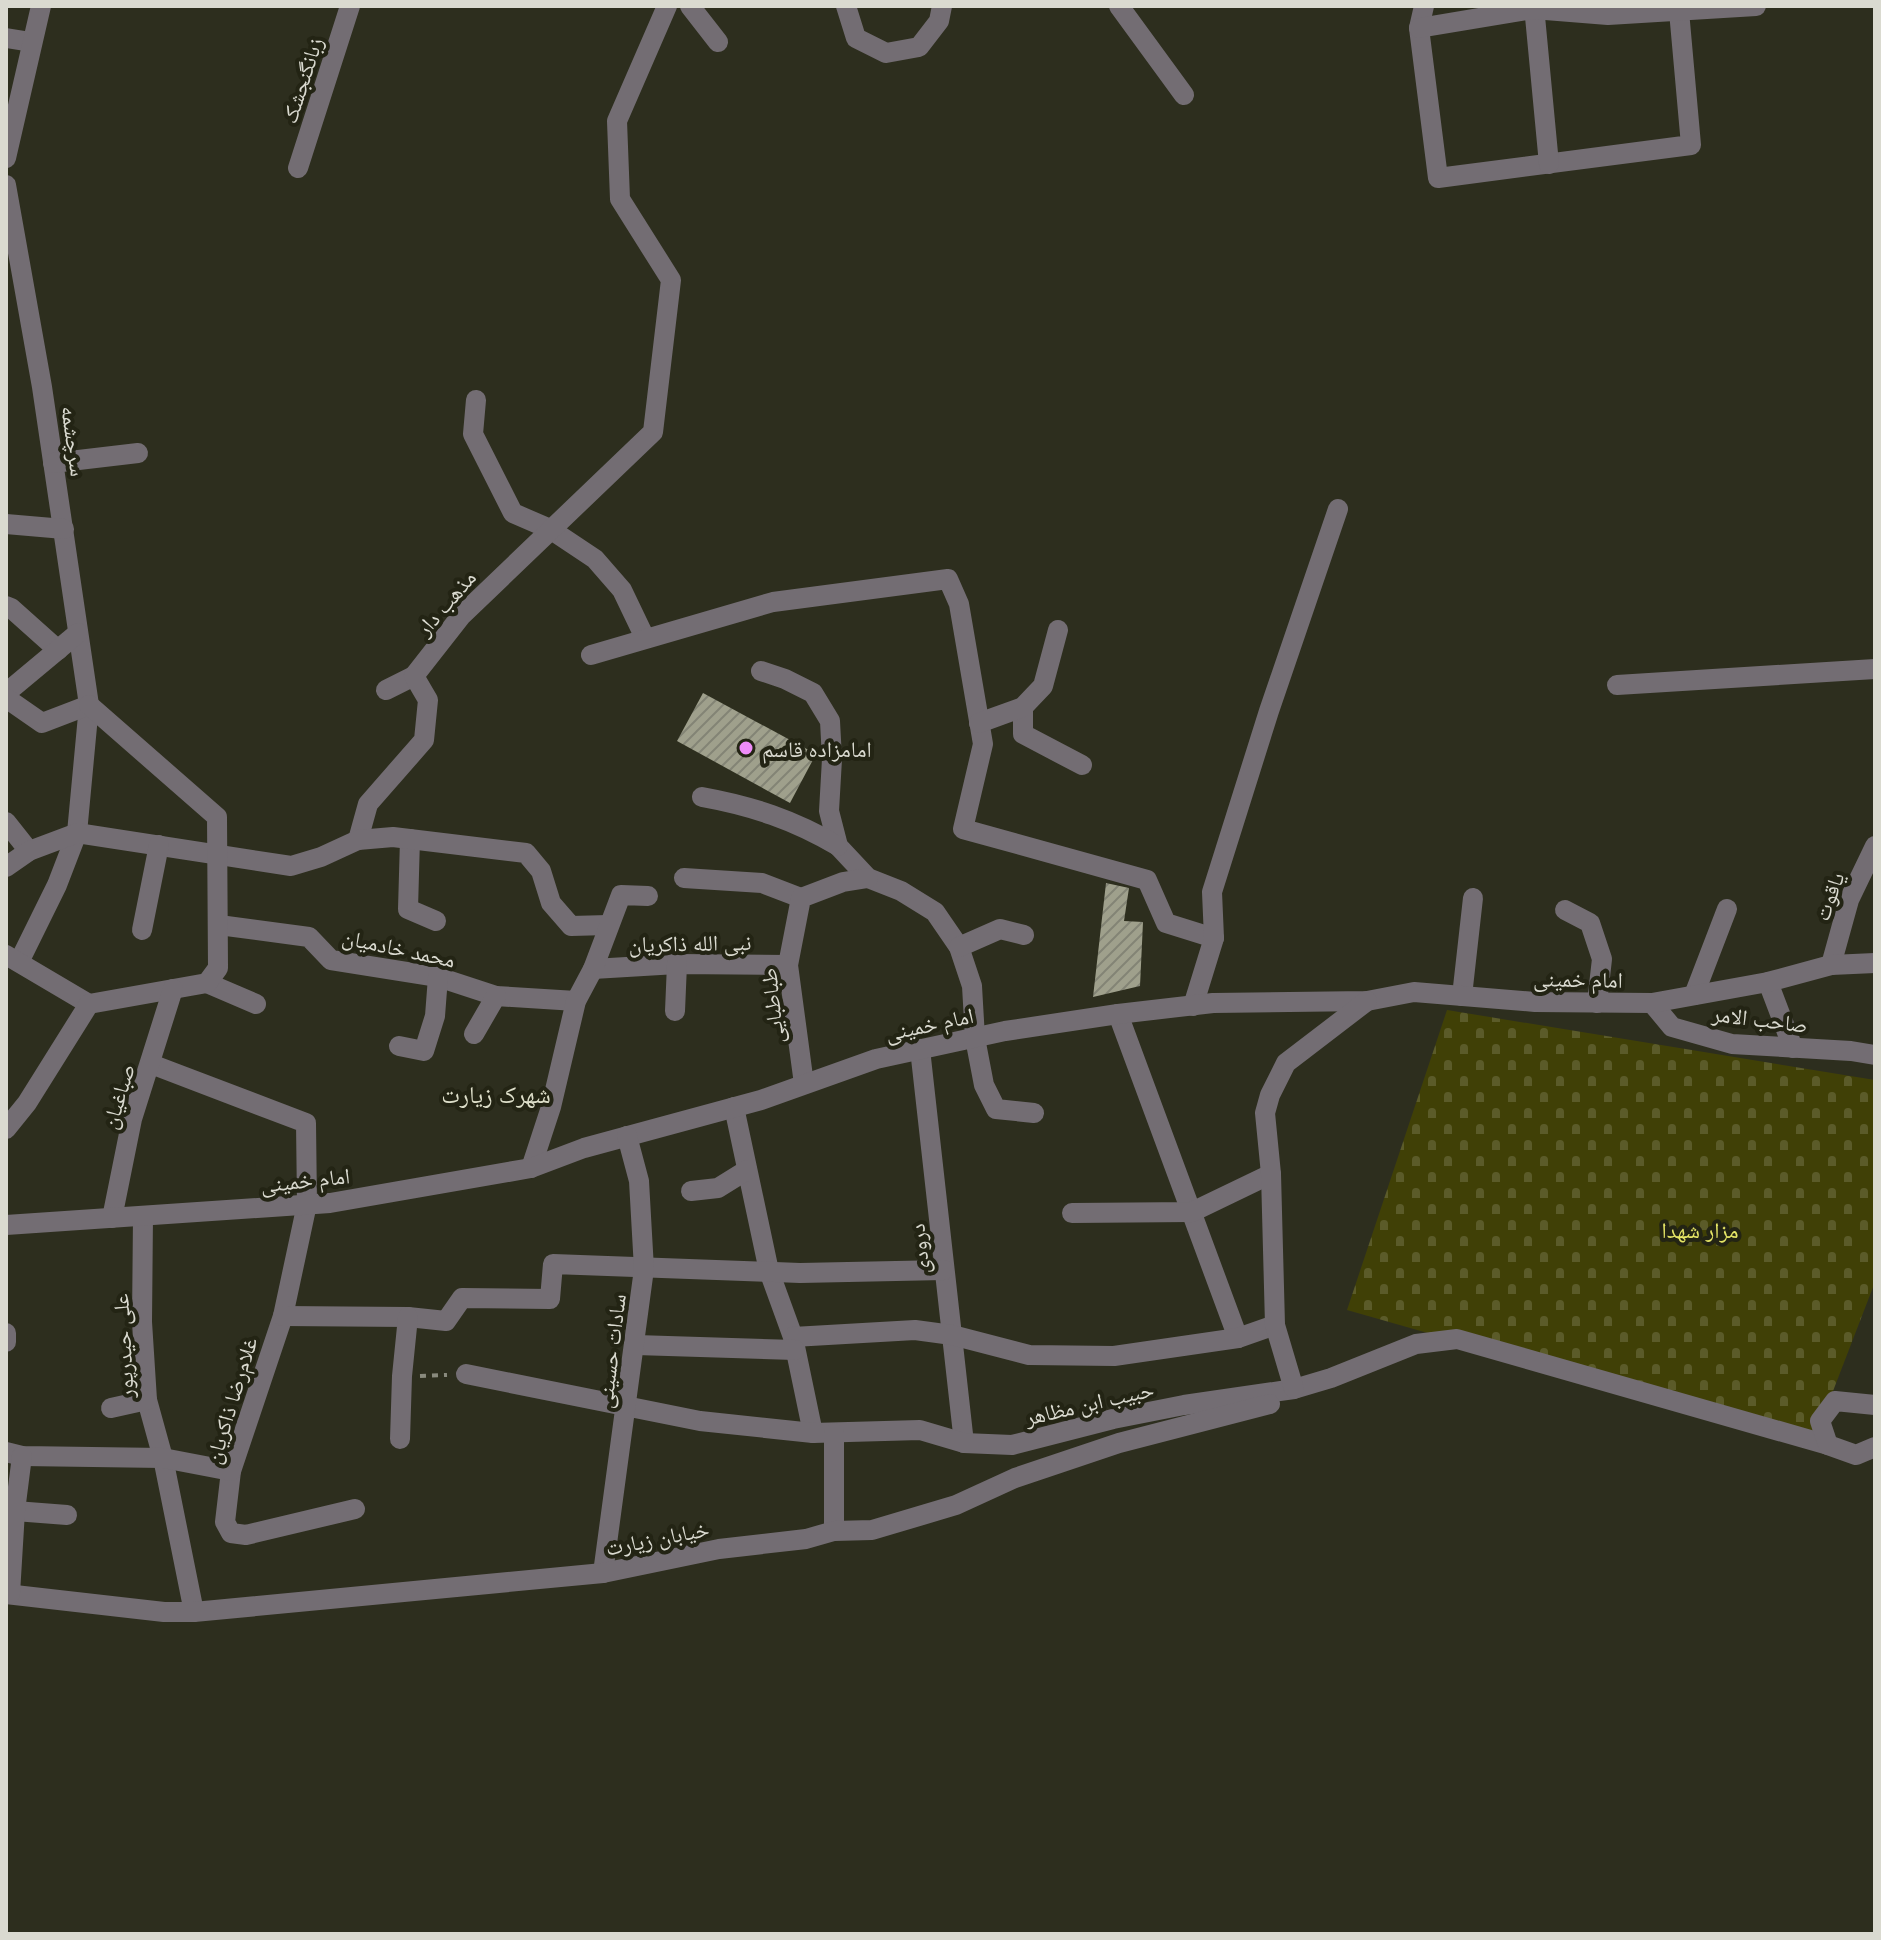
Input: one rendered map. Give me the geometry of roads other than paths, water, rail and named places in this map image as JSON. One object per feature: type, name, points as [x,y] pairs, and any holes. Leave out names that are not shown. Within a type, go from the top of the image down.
[{"type":"street","points":[[6,158],[41,6]]},
{"type":"street","name":"زبانگنجشک","points":[[298,168],[350,6]]},
{"type":"street","name":"مذهب دار","points":[[414,676],[461,616],[653,432],[671,280],[620,199],[617,121],[667,6]]},
{"type":"street","points":[[690,6],[718,42]]},
{"type":"street","points":[[846,6],[856,38],[886,53],[919,47],[939,21],[942,6]]},
{"type":"street","points":[[1119,6],[1184,95]]},
{"type":"street","points":[[1424,6],[1419,28],[1438,178],[1691,145],[1679,11]]},
{"type":"street","points":[[1419,28],[1533,8],[1608,15],[1756,6]]},
{"type":"street","points":[[1533,8],[1549,164]]},
{"type":"street","points":[[6,38],[31,42]]},
{"type":"street","name":"سرچشمه","points":[[6,185],[64,529],[89,705],[77,833],[57,885],[13,958]]},
{"type":"street","points":[[476,400],[473,434],[513,513],[550,529],[595,559],[622,590],[645,638]]},
{"type":"street","points":[[53,463],[138,453]]},
{"type":"street","points":[[1193,1006],[1214,938],[1212,892],[1269,711],[1338,509]]},
{"type":"street","points":[[6,524],[64,529]]},
{"type":"street","points":[[591,655],[773,602],[948,579],[959,604],[983,744],[963,829],[1147,880],[1166,923],[1214,938]]},
{"type":"street","points":[[6,606],[58,650]]},
{"type":"street","points":[[979,723],[1023,707],[1043,686],[1058,630]]},
{"type":"street","points":[[78,633],[6,695],[42,723],[89,705],[217,817],[218,968],[207,983]]},
{"type":"street","points":[[1617,685],[1875,669]]},
{"type":"street","points":[[761,671],[813,693],[830,721],[832,759],[829,811],[838,846]]},
{"type":"street","points":[[358,840],[368,804],[424,740],[428,700],[414,676],[386,690]]},
{"type":"street","points":[[1023,707],[1023,734],[1082,765]]},
{"type":"street","points":[[702,797],[738,803],[799,824],[838,846],[868,878],[901,891],[935,912],[959,947],[972,986],[975,1038],[984,1085],[996,1109],[1034,1113]]},
{"type":"street","points":[[6,822],[29,851]]},
{"type":"street","points":[[6,867],[29,851],[77,833],[291,866],[321,857],[358,840],[393,837],[526,853],[541,871],[551,903],[571,926],[608,925]]},
{"type":"street","points":[[410,839],[408,909],[436,921]]},
{"type":"street","points":[[142,930],[159,845]]},
{"type":"street","name":"یاقوت","points":[[1831,965],[1849,900],[1875,846]]},
{"type":"street","points":[[684,878],[762,883],[801,898],[843,882],[868,878]]},
{"type":"street","points":[[531,1168],[551,1107],[576,1001],[593,969],[608,925],[621,895],[648,896]]},
{"type":"street","name":"طباطبایی","points":[[801,898],[788,965],[804,1084]]},
{"type":"street","points":[[1462,996],[1473,898]]},
{"type":"street","points":[[1694,995],[1727,909]]},
{"type":"street","points":[[1565,910],[1590,923],[1602,959],[1597,1003]]},
{"type":"street","name":"محمد خادمیان","points":[[219,925],[309,937],[331,960],[438,977],[496,996],[576,1001]]},
{"type":"street","points":[[959,947],[1000,929],[1024,935]]},
{"type":"street","points":[[13,958],[89,1004],[207,983],[256,1004]]},
{"type":"street","name":"امام خمینی","points":[[6,1225],[307,1204],[531,1168],[584,1148],[734,1107],[876,1059],[975,1038],[1118,1014],[1193,1006],[1367,1001],[1414,992],[1535,1002],[1652,1003],[1768,982],[1831,965],[1875,963]]},
{"type":"street","points":[[675,1011],[677,964]]},
{"type":"street","name":"نبی الله ذاکریان","points":[[593,969],[677,964],[788,965]]},
{"type":"street","points":[[399,1046],[424,1051],[435,1016],[438,977]]},
{"type":"street","points":[[1768,982],[1793,1048]]},
{"type":"street","name":"صباغیان","points":[[112,1218],[132,1119],[173,989]]},
{"type":"street","points":[[474,1034],[496,996]]},
{"type":"street","points":[[1367,1001],[1286,1063],[1265,1113],[1271,1174],[1275,1325],[1294,1389],[1331,1378],[1416,1344],[1457,1339],[1856,1455],[1875,1447]]},
{"type":"street","name":"صاحب الامر","points":[[1652,1003],[1672,1027],[1732,1044],[1875,1055]]},
{"type":"street","points":[[6,1129],[27,1103],[89,1004]]},
{"type":"street","points":[[1118,1014],[1238,1338]]},
{"type":"street","name":"درودی","points":[[920,1049],[964,1443]]},
{"type":"street","name":"غلام‌رضا ذاکریان","points":[[151,1064],[306,1123],[307,1204],[283,1316],[231,1471],[225,1522],[231,1533],[246,1535],[355,1509]]},
{"type":"street","points":[[734,1107],[769,1271],[824,1433],[834,1531]]},
{"type":"street","name":"سادات حسینی","points":[[603,1573],[644,1269],[639,1181],[627,1136]]},
{"type":"street","points":[[691,1191],[718,1188],[747,1170]]},
{"type":"street","points":[[1072,1213],[1192,1212],[1271,1174]]},
{"type":"street","name":"علی حیدرپور","points":[[143,1216],[142,1322],[147,1400],[163,1458],[194,1612]]},
{"type":"street","points":[[283,1316],[408,1317],[446,1321],[462,1298],[550,1299],[553,1264],[800,1273],[944,1270]]},
{"type":"street","points":[[400,1439],[408,1317]]},
{"type":"street","points":[[636,1345],[794,1344],[915,1330],[952,1335],[1029,1355],[1114,1356],[1238,1338],[1275,1325]]},
{"type":"street","points":[[6,1333],[6,1342]]},
{"type":"street","name":"حبیب ابن مظاهر","points":[[466,1374],[700,1421],[824,1433],[920,1430],[964,1443],[1012,1445],[1113,1419],[1294,1389]]},
{"type":"street","name":"خیابان زیارت","points":[[8,1594],[164,1612],[194,1612],[603,1573],[719,1549],[806,1539],[834,1531],[872,1530],[956,1505],[1015,1478],[1119,1443],[1218,1415],[1267,1406],[1294,1389]]},
{"type":"street","points":[[111,1408],[147,1400]]},
{"type":"street","points":[[1828,1445],[1820,1421],[1835,1401],[1875,1405]]},
{"type":"street","points":[[8,1594],[15,1511],[14,1454],[163,1458],[231,1471]]},
{"type":"street","points":[[15,1511],[67,1515]]},
{"type":"place","name":"امامزاده قاسم","points":[[746,748]]},
{"type":"district","name":"شهرک زیارت","points":[[496,1093]]},
{"type":"park label","name":"مزار شهدا","points":[[1700,1229]]}]
